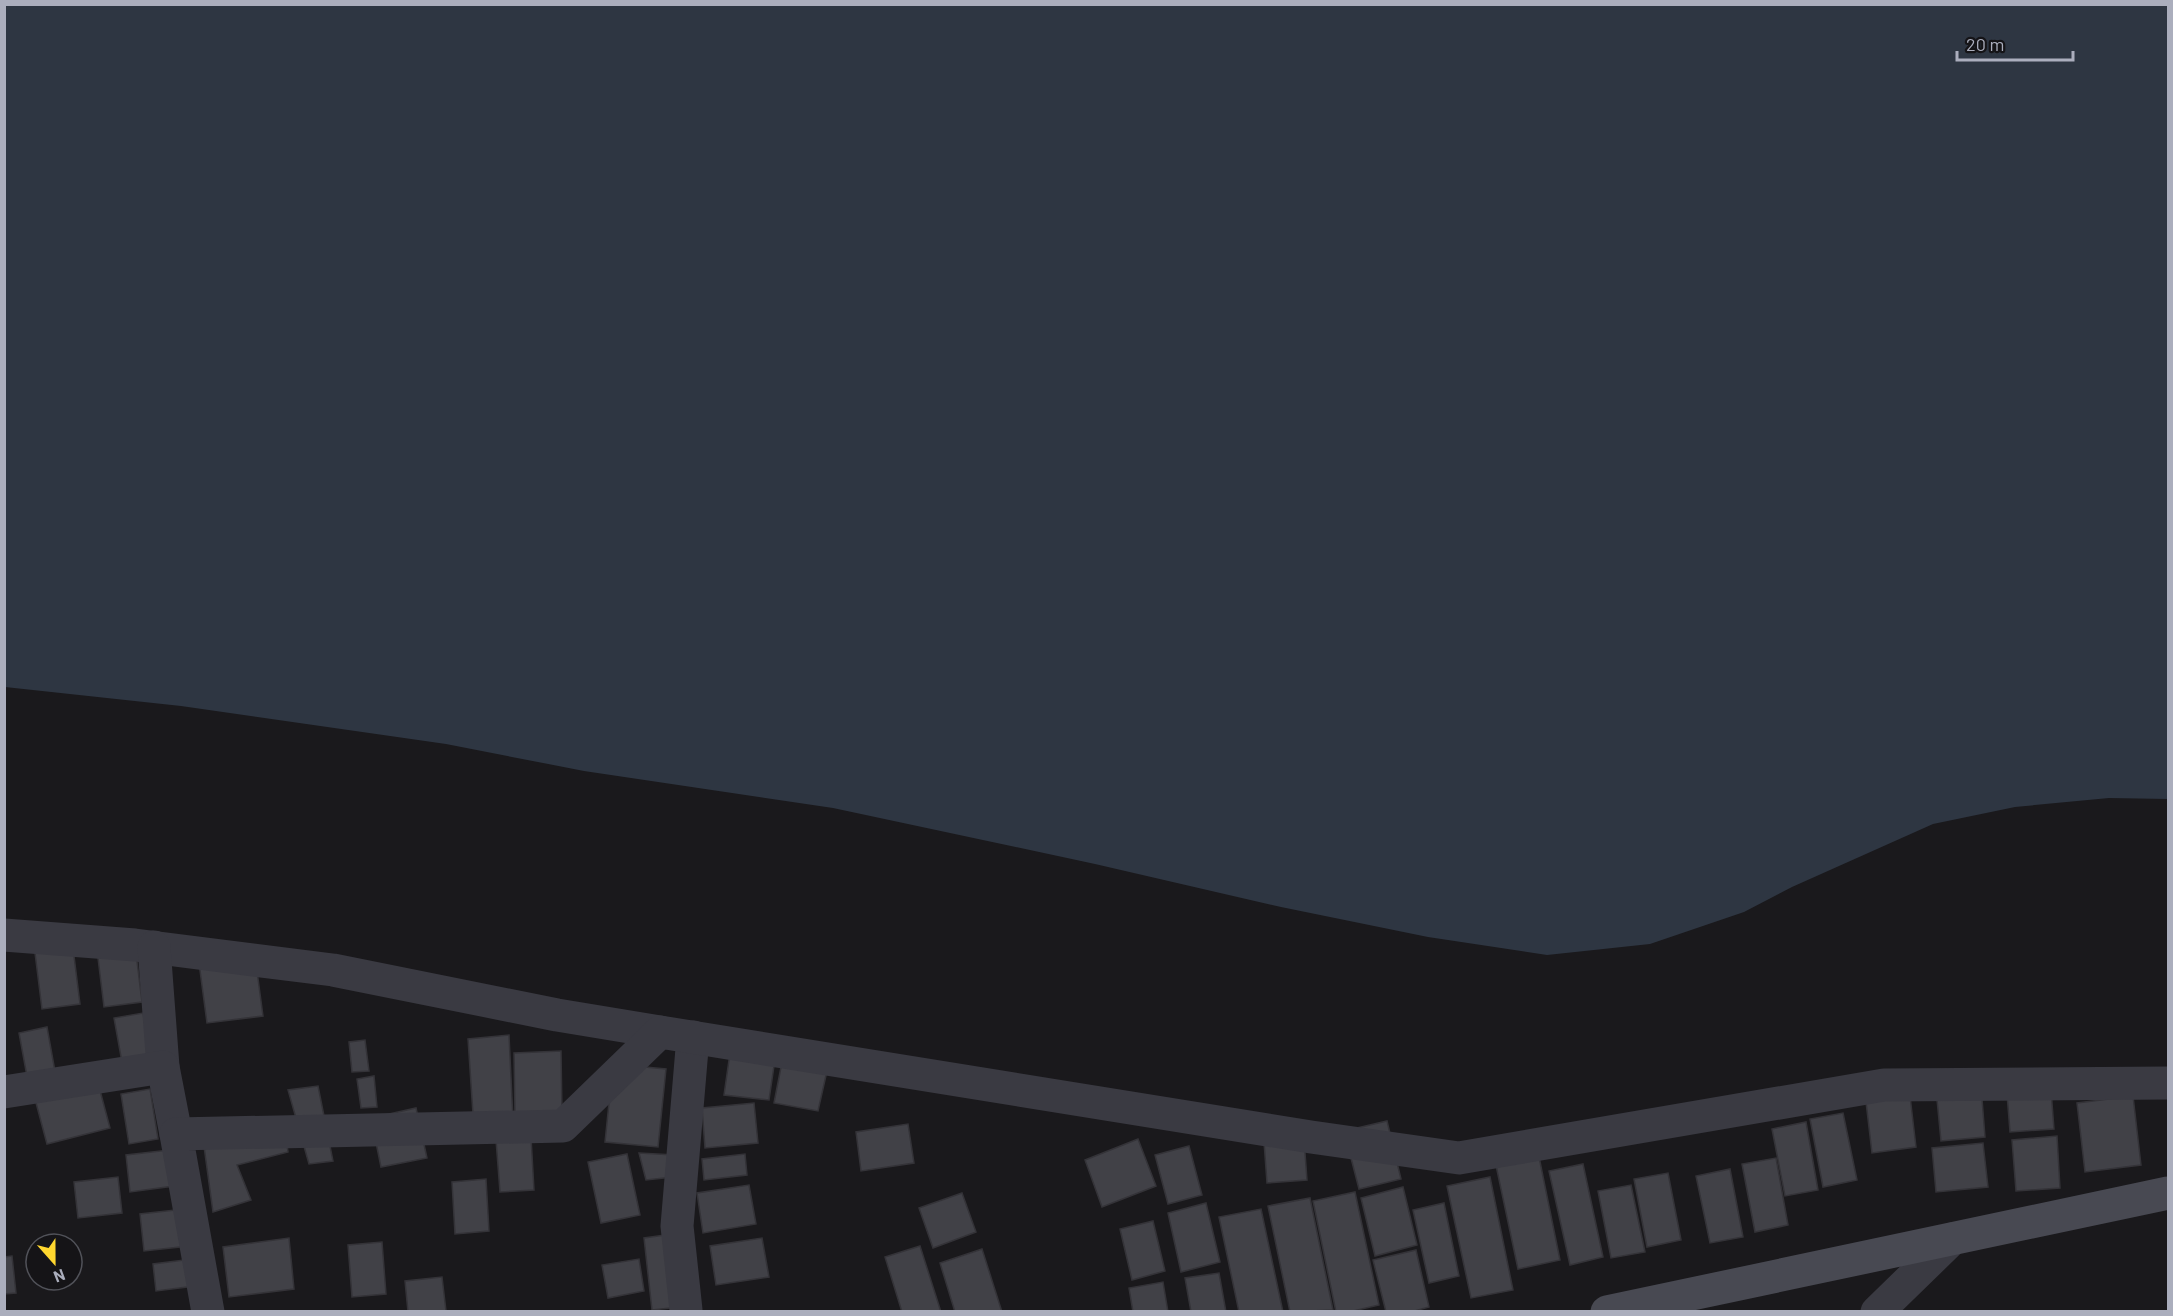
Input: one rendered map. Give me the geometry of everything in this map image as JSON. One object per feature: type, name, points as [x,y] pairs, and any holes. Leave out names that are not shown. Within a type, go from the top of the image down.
[{"type":"street","points":[[4,935],[154,947],[333,970],[557,1015],[1299,1135],[1459,1158],[1884,1085],[2169,1083]]},
{"type":"street","points":[[154,947],[164,1066],[208,1311]]},
{"type":"street","points":[[176,1134],[563,1126],[660,1032]]},
{"type":"street","points":[[686,1310],[677,1226],[693,1037]]},
{"type":"street","points":[[4,1092],[164,1066]]},
{"type":"street","points":[[1606,1311],[2169,1193]]},
{"type":"street","points":[[1877,1311],[1952,1239]]},
{"type":"water","points":[[5,4],[2168,5],[2168,799],[2109,798],[2015,807],[1933,824],[1792,887],[1744,912],[1650,944],[1547,955],[1428,937],[1281,907],[1095,864],[833,808],[584,771],[446,744],[181,706],[5,687]]},
{"type":"building","points":[[135,945],[142,1002],[104,1007],[97,950]]},
{"type":"building","points":[[73,948],[80,1004],[42,1009],[35,953]]},
{"type":"building","points":[[255,956],[263,1016],[207,1023],[199,963]]},
{"type":"building","points":[[143,1013],[151,1063],[123,1068],[114,1018]]},
{"type":"building","points":[[47,1027],[56,1077],[28,1082],[19,1033]]},
{"type":"building","points":[[509,1035],[513,1120],[473,1114],[468,1039]]},
{"type":"building","points":[[365,1040],[369,1071],[352,1072],[349,1042]]},
{"type":"building","points":[[561,1051],[562,1114],[515,1115],[514,1053]]},
{"type":"building","points":[[730,1053],[775,1059],[769,1100],[724,1095]]},
{"type":"building","points":[[782,1062],[827,1071],[818,1111],[774,1103]]},
{"type":"building","points":[[613,1064],[666,1069],[658,1147],[605,1142]]},
{"type":"building","points":[[374,1076],[377,1107],[361,1108],[357,1079]]},
{"type":"building","points":[[2050,1077],[2054,1129],[2010,1132],[2006,1081]]},
{"type":"building","points":[[98,1083],[110,1128],[47,1144],[35,1099]]},
{"type":"building","points":[[318,1086],[333,1161],[309,1164],[288,1090]]},
{"type":"building","points":[[1981,1086],[1985,1137],[1941,1141],[1936,1089]]},
{"type":"building","points":[[150,1089],[158,1139],[129,1144],[121,1094]]},
{"type":"building","points":[[1910,1096],[1916,1147],[1872,1153],[1866,1102]]},
{"type":"building","points":[[2133,1096],[2141,1165],[2085,1172],[2077,1103]]},
{"type":"building","points":[[754,1103],[758,1143],[705,1148],[702,1108]]},
{"type":"building","points":[[416,1108],[427,1158],[381,1167],[371,1118]]},
{"type":"building","points":[[1843,1113],[1857,1180],[1823,1187],[1810,1119]]},
{"type":"building","points":[[283,1119],[288,1152],[237,1165],[251,1200],[213,1212],[203,1139]]},
{"type":"building","points":[[1387,1121],[1401,1179],[1359,1189],[1344,1131]]},
{"type":"building","points":[[1806,1122],[1818,1190],[1785,1196],[1772,1129]]},
{"type":"building","points":[[908,1124],[914,1163],[861,1171],[856,1132]]},
{"type":"building","points":[[2057,1136],[2060,1188],[2016,1191],[2012,1140]]},
{"type":"building","points":[[531,1137],[534,1190],[500,1192],[496,1140]]},
{"type":"building","points":[[1138,1139],[1156,1186],[1102,1207],[1085,1160]]},
{"type":"building","points":[[1304,1139],[1307,1180],[1267,1183],[1264,1142]]},
{"type":"building","points":[[1983,1143],[1988,1187],[1936,1192],[1932,1148]]},
{"type":"building","points":[[1189,1146],[1202,1195],[1168,1204],[1155,1155]]},
{"type":"building","points":[[1537,1147],[1560,1260],[1518,1269],[1494,1156]]},
{"type":"building","points":[[169,1150],[174,1186],[130,1192],[126,1155]]},
{"type":"building","points":[[639,1153],[675,1155],[673,1177],[646,1180]]},
{"type":"building","points":[[627,1154],[640,1215],[601,1223],[588,1162]]},
{"type":"building","points":[[745,1154],[747,1175],[704,1180],[702,1159]]},
{"type":"building","points":[[1776,1158],[1788,1225],[1755,1232],[1742,1164]]},
{"type":"building","points":[[1583,1164],[1603,1257],[1570,1265],[1549,1171]]},
{"type":"building","points":[[1730,1169],[1743,1237],[1710,1243],[1696,1176]]},
{"type":"building","points":[[1668,1173],[1681,1240],[1647,1247],[1634,1179]]},
{"type":"building","points":[[118,1177],[122,1213],[78,1218],[74,1182]]},
{"type":"building","points":[[1490,1177],[1513,1290],[1471,1298],[1447,1186]]},
{"type":"building","points":[[486,1179],[489,1231],[455,1234],[452,1182]]},
{"type":"building","points":[[749,1185],[756,1224],[703,1233],[697,1193]]},
{"type":"building","points":[[1631,1185],[1645,1252],[1611,1258],[1598,1191]]},
{"type":"building","points":[[1403,1187],[1417,1245],[1375,1256],[1361,1198]]},
{"type":"building","points":[[1355,1192],[1379,1305],[1349,1312],[1336,1312],[1313,1201]]},
{"type":"building","points":[[962,1193],[976,1232],[933,1248],[919,1208]]},
{"type":"building","points":[[1310,1198],[1333,1310],[1290,1312],[1268,1206]]},
{"type":"building","points":[[1206,1203],[1220,1262],[1181,1272],[1168,1213]]},
{"type":"building","points":[[1444,1203],[1459,1276],[1429,1283],[1413,1210]]},
{"type":"building","points":[[184,1209],[189,1246],[144,1251],[140,1214]]},
{"type":"building","points":[[1261,1209],[1283,1312],[1239,1312],[1219,1217]]},
{"type":"building","points":[[1153,1221],[1165,1271],[1132,1280],[1120,1229]]},
{"type":"building","points":[[672,1234],[680,1307],[652,1310],[644,1238]]},
{"type":"building","points":[[289,1238],[294,1289],[229,1297],[223,1247]]},
{"type":"building","points":[[762,1238],[769,1277],[716,1285],[710,1246]]},
{"type":"building","points":[[382,1242],[386,1294],[352,1297],[348,1245]]},
{"type":"building","points":[[920,1246],[941,1312],[902,1312],[885,1257]]},
{"type":"building","points":[[982,1249],[1002,1312],[955,1312],[940,1263]]},
{"type":"building","points":[[1416,1250],[1429,1307],[1411,1312],[1386,1312],[1373,1260]]},
{"type":"building","points":[[12,1256],[16,1293],[4,1294],[4,1257]]},
{"type":"building","points":[[192,1259],[195,1286],[156,1291],[153,1264]]},
{"type":"building","points":[[639,1259],[644,1291],[608,1298],[602,1265]]},
{"type":"building","points":[[1219,1273],[1226,1312],[1191,1312],[1185,1278]]},
{"type":"building","points":[[442,1277],[446,1311],[408,1312],[405,1281]]},
{"type":"building","points":[[1163,1282],[1168,1312],[1133,1312],[1129,1288]]}]
